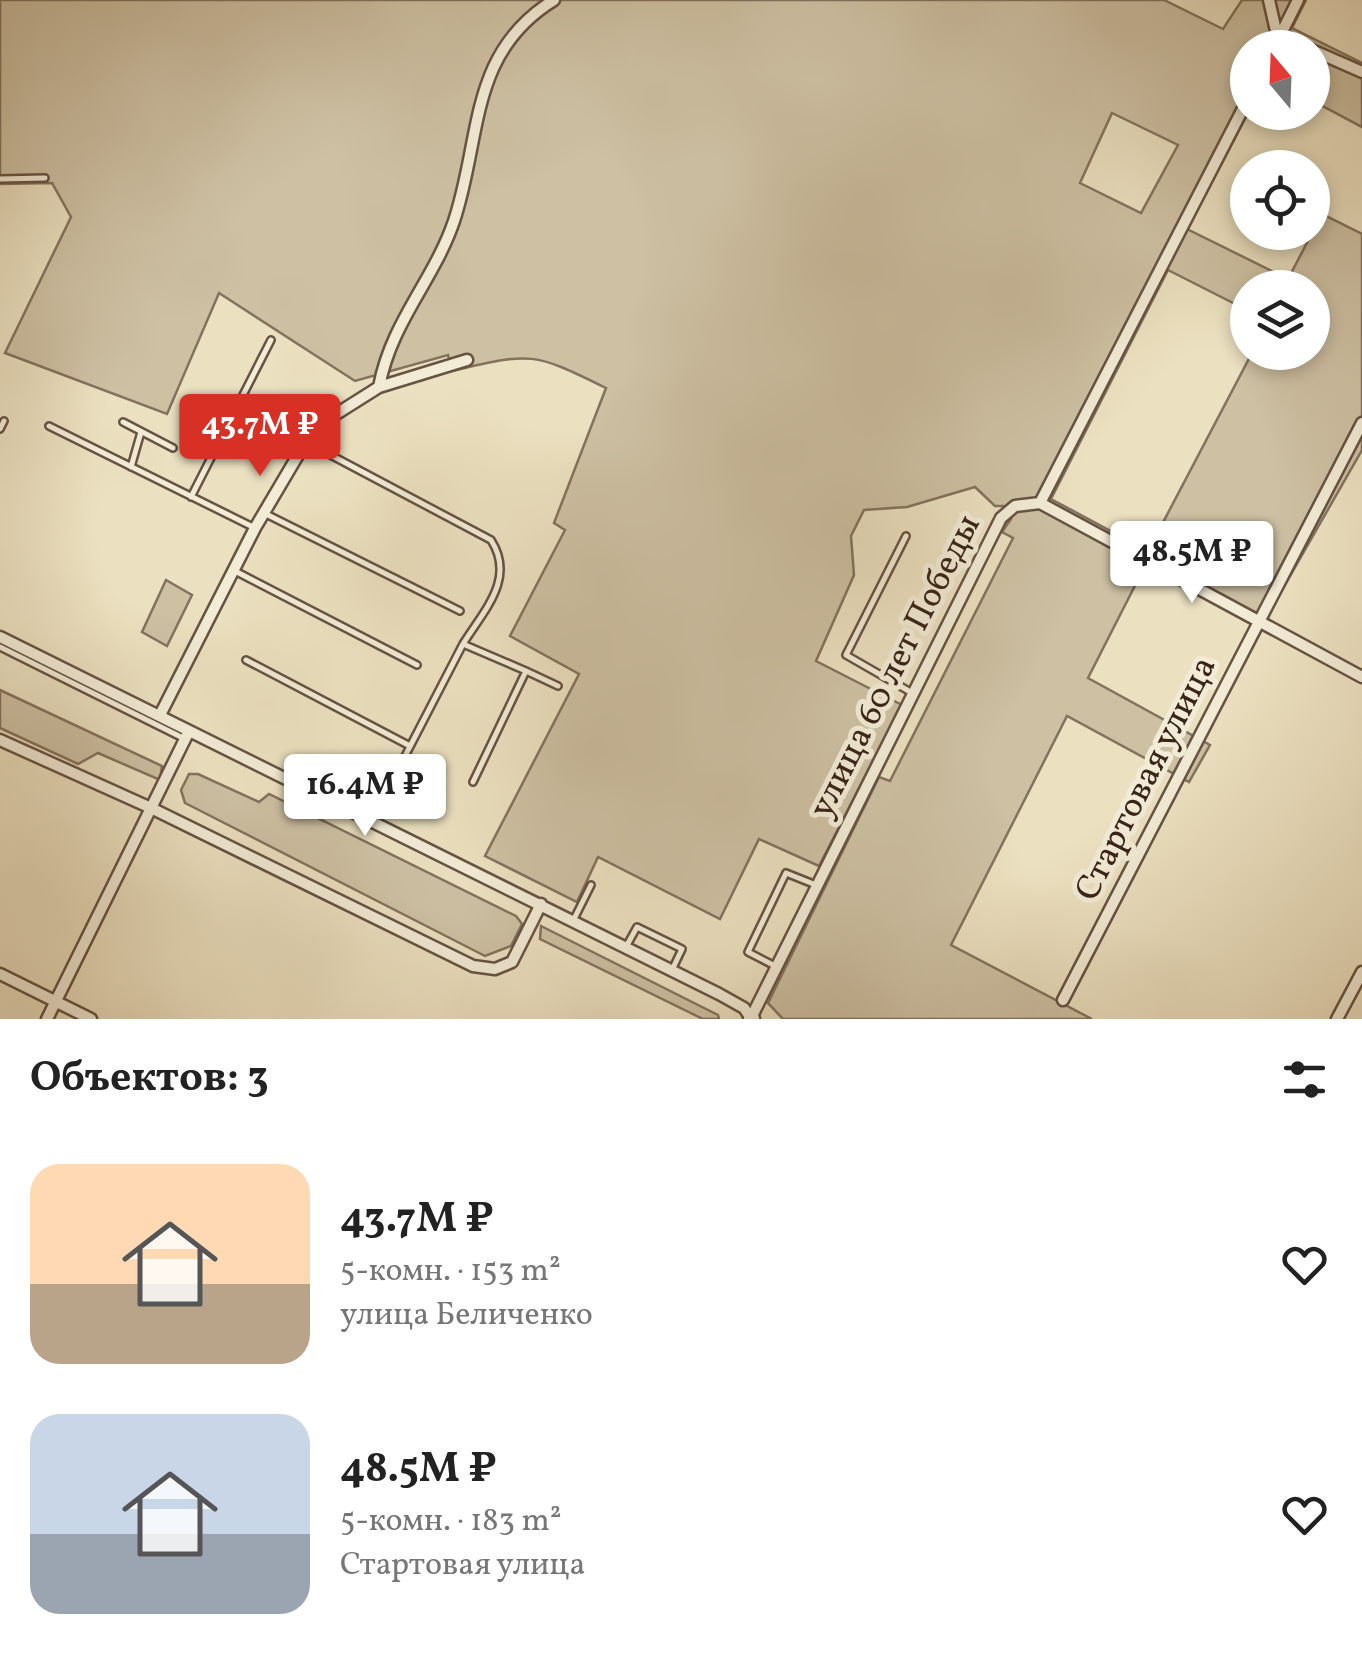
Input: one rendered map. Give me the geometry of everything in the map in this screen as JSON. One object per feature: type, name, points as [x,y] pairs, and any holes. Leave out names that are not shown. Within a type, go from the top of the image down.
[{"type":"street","points":[[379,388],[395,333],[454,222],[483,88],[507,41],[554,0]]},
{"type":"street","points":[[1269,0],[1276,30]]},
{"type":"street","points":[[1283,30],[1298,0]]},
{"type":"street","points":[[1330,57],[1362,72]]},
{"type":"street","points":[[1232,130],[1040,503],[1362,677]]},
{"type":"street","points":[[160,716],[263,513],[325,418],[379,388],[467,360]]},
{"type":"street","name":"Стартовая улица","points":[[1064,1000],[1362,423]]},
{"type":"street","name":"улица 60 лет Победы","points":[[751,1019],[774,966],[1001,518],[1015,506],[1040,503]]},
{"type":"street","points":[[0,637],[160,716],[187,735],[372,820],[672,970],[744,1008],[751,1019]]},
{"type":"street","points":[[48,1019],[187,735]]},
{"type":"street","points":[[0,740],[152,808],[473,966],[495,969],[512,962],[541,904]]},
{"type":"street","points":[[1337,1019],[1362,972]]},
{"type":"street","points":[[0,974],[91,1019]]},
{"type":"lane","points":[[0,179],[45,178]]},
{"type":"lane","points":[[191,497],[272,340]]},
{"type":"lane","points":[[0,429],[4,421]]},
{"type":"lane","points":[[123,422],[174,448]]},
{"type":"lane","points":[[48,426],[255,528]]},
{"type":"lane","points":[[131,467],[142,432]]},
{"type":"lane","points":[[306,442],[492,540],[500,555],[502,581],[463,644],[372,820]]},
{"type":"lane","points":[[263,513],[460,612]]},
{"type":"lane","points":[[906,536],[846,655],[914,694]]},
{"type":"lane","points":[[234,570],[417,665]]},
{"type":"lane","points":[[463,644],[558,686]]},
{"type":"lane","points":[[0,648],[187,735]]},
{"type":"lane","points":[[246,660],[410,746]]},
{"type":"lane","points":[[473,782],[526,671]]},
{"type":"lane","points":[[774,966],[748,952],[786,873],[816,884]]},
{"type":"lane","points":[[573,920],[591,885]]},
{"type":"lane","points":[[626,948],[636,927],[682,950],[672,970]]},
{"type":"shaded area","points":[[0,0],[1164,0],[1223,29],[1242,0],[1306,0],[1292,28],[1296,30],[1230,30],[1230,130],[1239,130],[1187,229],[1270,270],[1230,270],[1230,301],[1168,270],[1051,499],[1148,551],[1243,370],[1330,370],[1330,270],[1293,270],[1303,250],[1330,250],[1330,218],[1362,234],[1362,450],[1262,625],[1145,566],[1088,678],[1210,745],[1189,782],[1067,716],[951,945],[1092,1019],[783,1019],[768,1003],[879,777],[890,781],[1013,538],[1002,532],[1011,519],[1003,506],[995,506],[975,487],[907,507],[864,510],[851,536],[854,575],[816,661],[902,705],[819,866],[759,839],[720,919],[598,857],[577,902],[485,856],[579,674],[510,636],[565,530],[554,523],[606,388],[562,367],[532,359],[452,371],[448,355],[355,381],[219,293],[167,414],[5,353],[71,217],[52,183],[0,184]],"holes":[[[1112,113],[1178,145],[1141,213],[1080,183]]]},
{"type":"shaded area","points":[[1330,47],[1362,63],[1362,127],[1330,110]]},
{"type":"shaded area","points":[[166,580],[192,595],[167,646],[142,632]]},
{"type":"shaded area","points":[[0,690],[162,766],[160,780],[98,753],[78,764],[0,728]]},
{"type":"shaded area","points":[[189,774],[198,774],[259,802],[269,794],[516,916],[522,924],[511,946],[485,956],[185,803],[181,790]]},
{"type":"shaded area","points":[[541,926],[718,1015],[719,1019],[703,1019],[540,939]]}]
